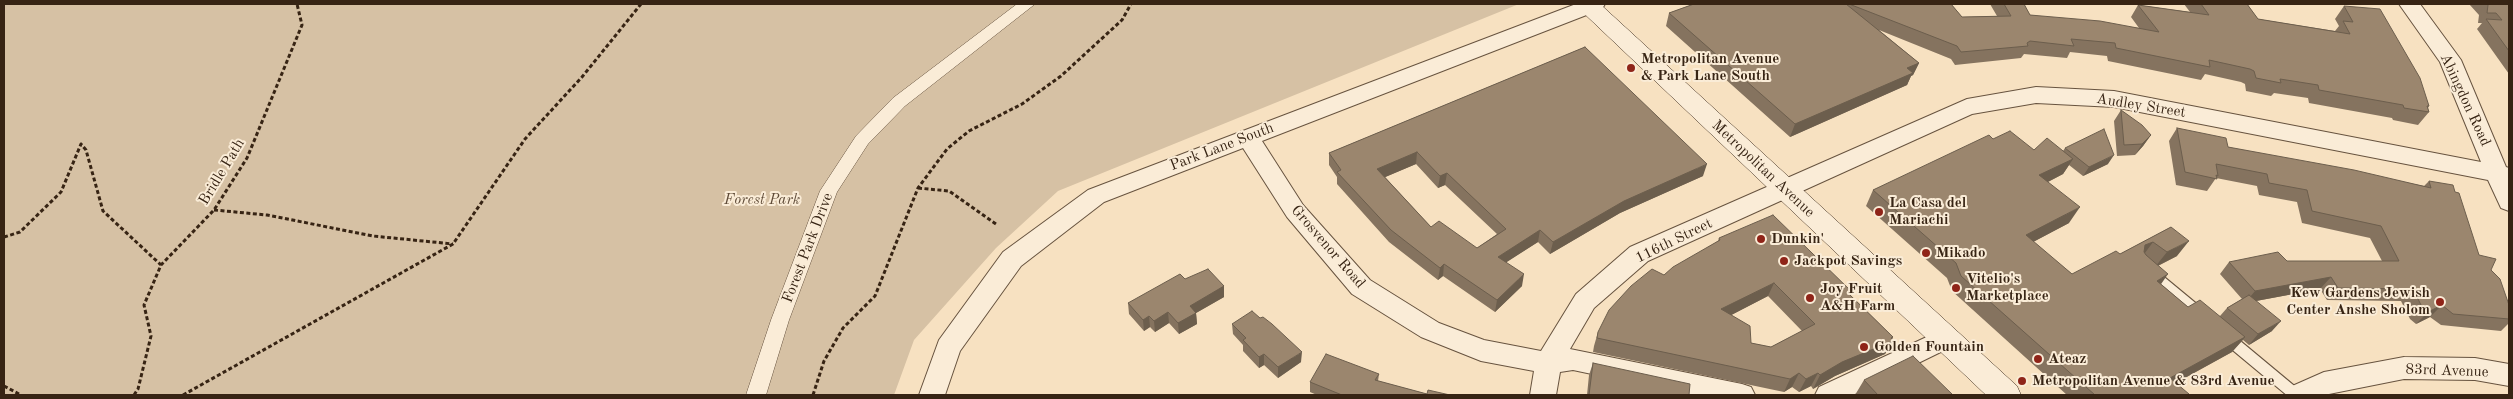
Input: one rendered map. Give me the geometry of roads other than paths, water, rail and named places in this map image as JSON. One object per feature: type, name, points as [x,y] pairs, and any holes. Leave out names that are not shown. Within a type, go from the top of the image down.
[{"type":"main road","name":"Metropolitan Avenue","points":[[1590,5],[2006,395]]},
{"type":"street","name":"Forest Park Drive","points":[[756,395],[780,320],[829,191],[862,140],[905,97],[1027,4]]},
{"type":"street","name":"Abingdon Road","points":[[2409,4],[2450,60],[2504,175],[2509,202]]},
{"type":"street","name":"Park Lane South","points":[[932,395],[948,347],[1012,259],[1096,196],[1590,5]]},
{"type":"street","name":"Audley Street","points":[[1786,190],[1967,108],[2036,95],[2114,99],[2504,175]]},
{"type":"street","name":"Grosvenor Road","points":[[1248,137],[1295,211],[1361,287],[1430,330],[1481,350],[1548,363],[1574,359],[1742,395]]},
{"type":"street","name":"116th Street","points":[[1544,395],[1548,363],[1585,300],[1639,254],[1786,190]]},
{"type":"street","points":[[1828,395],[1946,338]]},
{"type":"street","name":"83rd Avenue","points":[[2298,395],[2324,383],[2404,368],[2475,369],[2509,375]]},
{"type":"lane","points":[[2140,265],[2298,395]]},
{"type":"place","name":"Metropolitan Avenue & Park Lane South","points":[[1631,68]]},
{"type":"place","name":"La Casa del Mariachi","points":[[1879,212]]},
{"type":"place","name":"Dunkin'","points":[[1761,239]]},
{"type":"place","name":"Mikado","points":[[1926,253]]},
{"type":"place","name":"Jackpot Savings","points":[[1784,261]]},
{"type":"place","name":"Vitelio's Marketplace","points":[[1956,288]]},
{"type":"place","name":"Joy Fruit A&H Farm","points":[[1810,298]]},
{"type":"place","name":"Kew Gardens Jewish Center Anshe Sholom","points":[[2440,302]]},
{"type":"place","name":"Golden Fountain","points":[[1864,347]]},
{"type":"place","name":"Ateaz","points":[[2038,359]]},
{"type":"place","name":"Metropolitan Avenue & 83rd Avenue","points":[[2022,381]]},
{"type":"park label","name":"Forest Park","points":[[762,200]]}]
